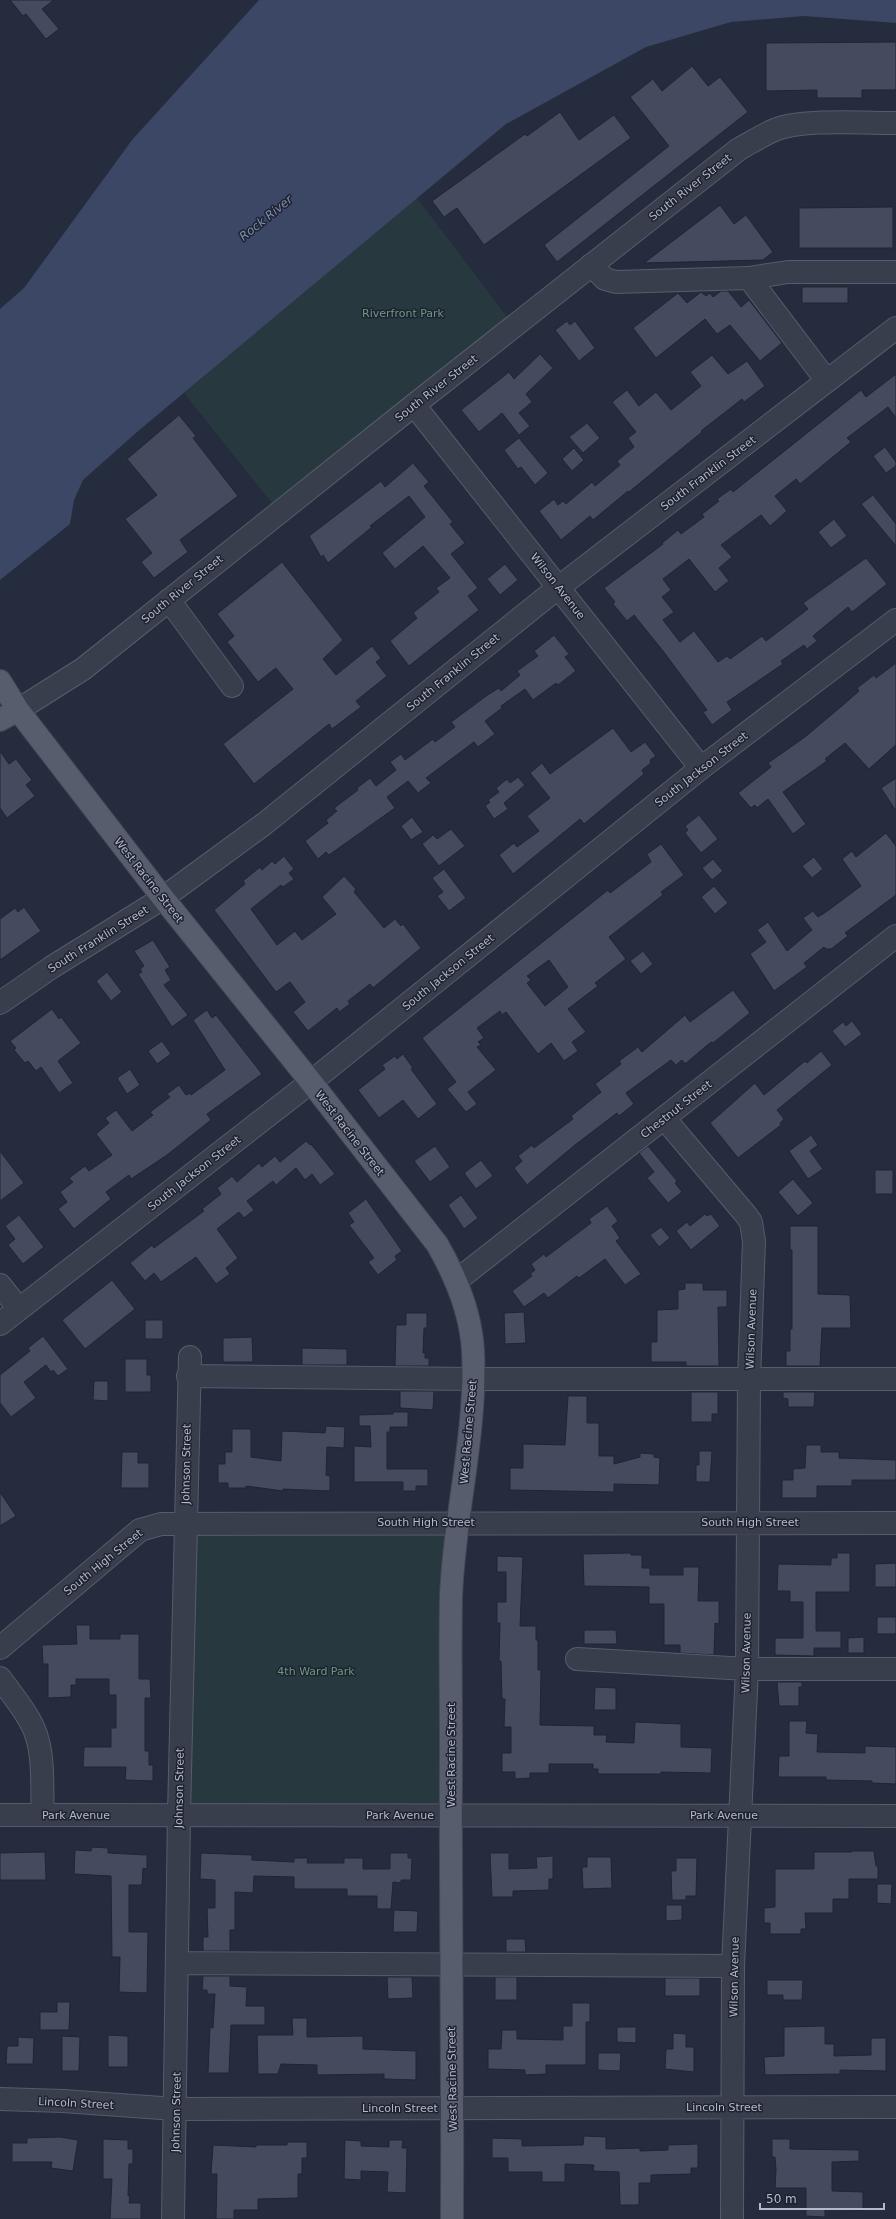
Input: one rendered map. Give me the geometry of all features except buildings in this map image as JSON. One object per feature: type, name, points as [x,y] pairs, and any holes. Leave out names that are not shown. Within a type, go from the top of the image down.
[{"type":"main road","name":"West Racine Street","points":[[0,681],[9,715],[163,898],[311,1082],[437,1244],[456,1281],[465,1305],[470,1328],[473,1379],[469,1440],[458,1522],[451,1598],[450,1965],[453,2108],[452,2219]]},
{"type":"street","name":"South River Street","points":[[9,715],[83,669],[414,405],[730,156],[759,137],[778,129],[801,124],[896,123]]},
{"type":"street","points":[[591,265],[605,279],[616,282],[749,278],[788,272],[896,272]]},
{"type":"street","points":[[749,278],[827,381]]},
{"type":"street","name":"South Franklin Street","points":[[0,1003],[52,968],[163,898],[298,797],[559,586],[896,328]]},
{"type":"street","name":"Wilson Avenue","points":[[414,405],[559,586],[701,768]]},
{"type":"street","points":[[169,600],[232,686]]},
{"type":"street","name":"South Jackson Street","points":[[0,1324],[311,1082],[701,768],[896,620]]},
{"type":"street","name":"Chestnut Street","points":[[456,1281],[896,936]]},
{"type":"street","name":"Wilson Avenue","points":[[664,1118],[751,1222],[754,1242],[749,1380],[746,1669],[733,1966],[732,2219]]},
{"type":"street","points":[[0,1285],[19,1308]]},
{"type":"street","name":"Johnson Street","points":[[173,2219],[176,2109],[179,1814],[189,1367],[473,1379]]},
{"type":"street","points":[[473,1379],[896,1379]]},
{"type":"street","name":"South High Street","points":[[0,1648],[140,1530],[161,1524],[185,1522],[896,1523]]},
{"type":"street","points":[[577,1659],[746,1669],[896,1669]]},
{"type":"street","points":[[0,1678],[30,1721],[36,1734],[40,1756],[43,1815]]},
{"type":"street","name":"Park Avenue","points":[[0,1815],[896,1816]]},
{"type":"street","points":[[177,1963],[733,1966]]},
{"type":"street","name":"Lincoln Street","points":[[0,2099],[176,2109],[896,2107]]},
{"type":"green space","name":"Riverfront Park","points":[[417,198],[514,326],[279,512],[184,393]]},
{"type":"green space","name":"4th Ward Park","points":[[185,1522],[458,1522],[451,1816],[179,1814]]},
{"type":"water","name":"Rock River","points":[[259,0],[896,0],[896,23],[804,16],[731,22],[646,47],[506,124],[137,432],[83,480],[74,500],[70,524],[0,580],[0,309],[24,288],[132,140]]}]
